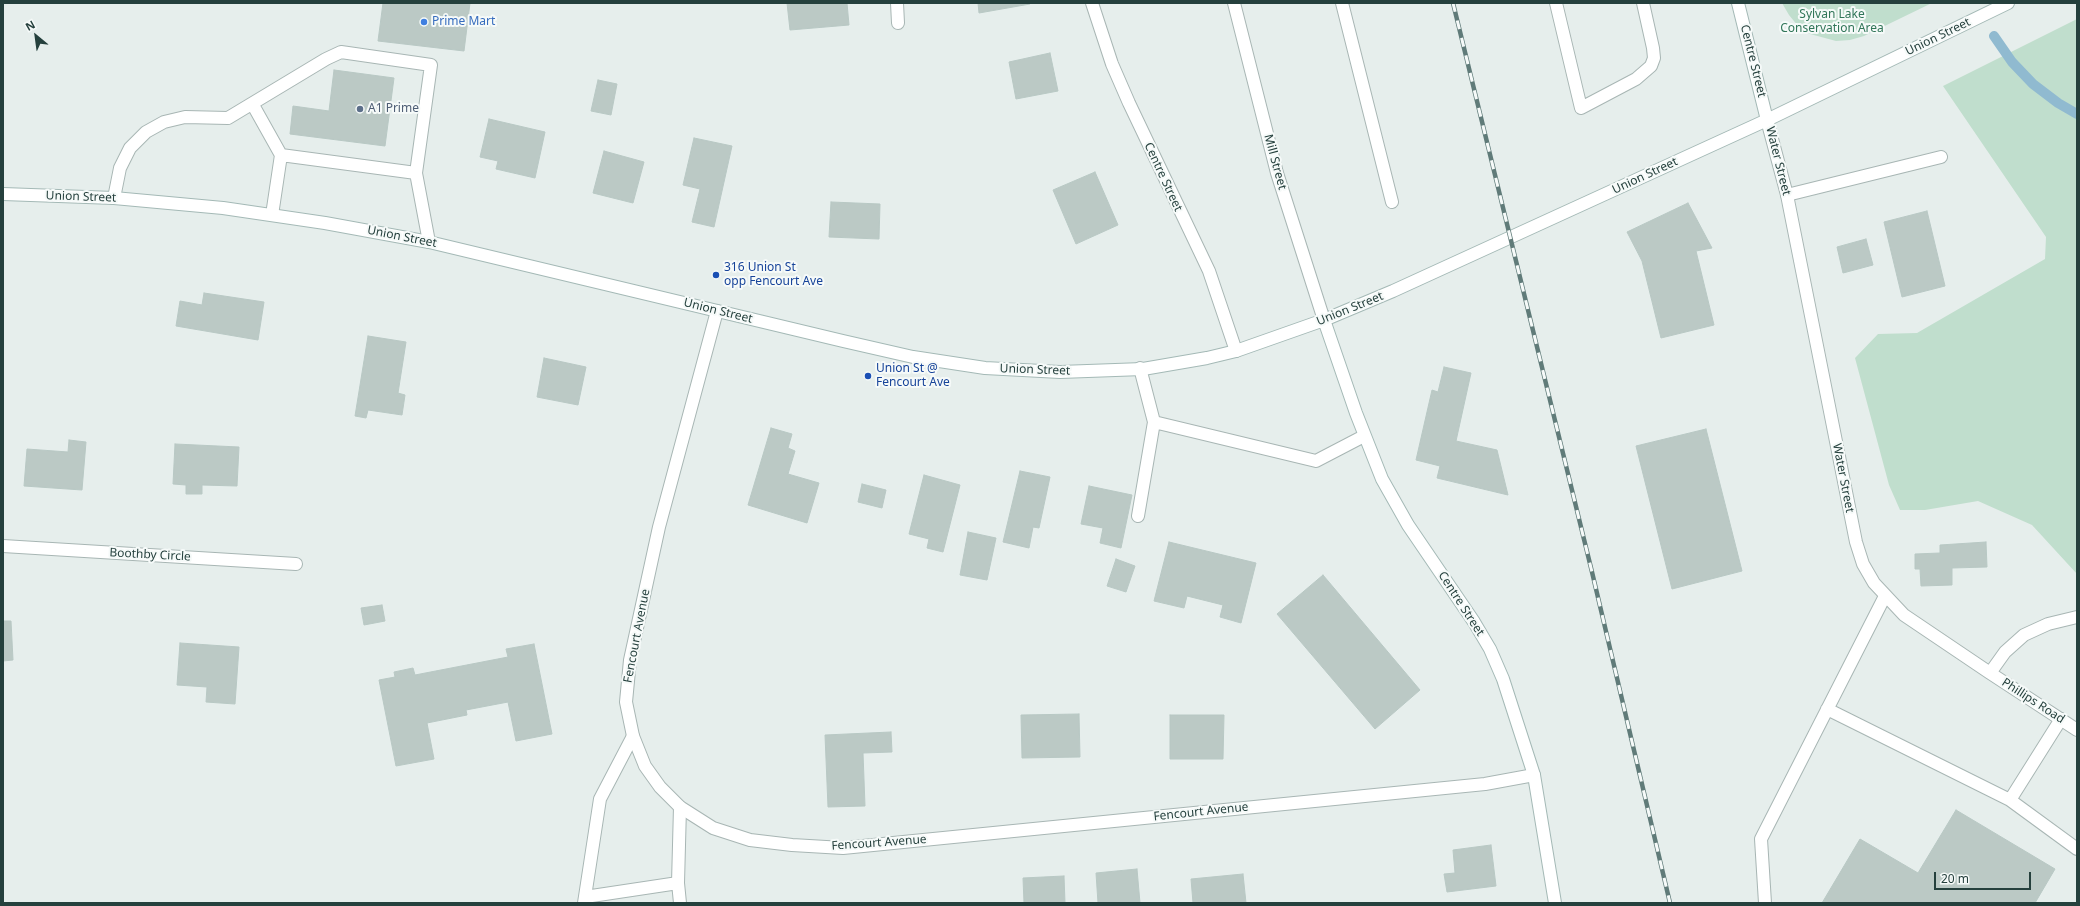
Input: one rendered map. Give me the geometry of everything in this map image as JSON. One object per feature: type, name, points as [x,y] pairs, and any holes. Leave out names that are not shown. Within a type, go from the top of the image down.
[{"type":"street","points":[[897,3],[898,23]]},
{"type":"street","name":"Centre Street","points":[[1092,3],[1112,64],[1129,103],[1209,271],[1236,351]]},
{"type":"street","name":"Mill Street","points":[[1234,3],[1277,173],[1324,320]]},
{"type":"street","points":[[1342,3],[1392,202]]},
{"type":"street","points":[[1556,3],[1581,108],[1636,79],[1651,66],[1654,58],[1653,48],[1643,3]]},
{"type":"street","name":"Centre Street","points":[[1738,3],[1767,120]]},
{"type":"street","name":"Union Street","points":[[3,194],[114,198],[272,215],[429,242],[906,355],[985,368],[1060,372],[1140,368],[1199,360],[1236,351],[1324,320],[1471,256],[1767,120],[2008,3]]},
{"type":"street","points":[[114,198],[120,168],[130,148],[146,132],[164,122],[185,117],[228,118],[253,105],[326,59],[341,52],[431,66],[416,173],[429,242]]},
{"type":"street","points":[[253,105],[281,155],[272,215]]},
{"type":"street","name":"Water Street","points":[[1767,120],[1787,195],[1856,542],[1863,564],[1874,583],[1904,615],[1990,674]]},
{"type":"street","points":[[281,155],[416,173]]},
{"type":"street","points":[[1787,195],[1941,157]]},
{"type":"street","name":"Fencourt Avenue","points":[[717,311],[659,527],[630,660],[626,702],[633,736],[645,766],[660,787],[680,807],[713,828],[750,840],[792,845],[843,848],[1485,784],[1534,775]]},
{"type":"street","name":"Centre Street","points":[[1324,320],[1364,436],[1376,466],[1392,499],[1490,649],[1511,700],[1534,775],[1555,903]]},
{"type":"street","points":[[1138,516],[1154,422],[1140,368]]},
{"type":"street","points":[[1154,422],[1316,461],[1364,436]]},
{"type":"street","name":"Boothby Circle","points":[[3,546],[296,564]]},
{"type":"street","points":[[1765,903],[1761,839],[1885,596]]},
{"type":"street","points":[[1990,674],[2005,652],[2024,635],[2048,624],[2077,617]]},
{"type":"street","name":"Phillips Road","points":[[1990,674],[2077,730]]},
{"type":"street","points":[[1827,709],[2010,800],[2077,849]]},
{"type":"street","points":[[2010,800],[2061,719]]},
{"type":"street","points":[[633,736],[600,799],[585,900],[678,883]]},
{"type":"street","points":[[680,807],[678,883],[680,903]]},
{"type":"green space","name":"Sylvan Lake Conservation Area","points":[[1782,3],[1932,3],[1864,36],[1850,40],[1836,41],[1810,34],[1798,26]]},
{"type":"green space","points":[[2077,19],[2077,574],[2032,525],[1978,501],[1925,510],[1900,510],[1889,485],[1855,358],[1878,334],[1917,333],[2045,259],[2046,237],[1943,86]]},
{"type":"building","name":"Prime Mart","points":[[383,3],[470,3],[464,51],[378,41]]},
{"type":"building","points":[[787,3],[847,3],[849,25],[790,30]]},
{"type":"building","points":[[978,3],[1030,3],[1030,4],[979,13]]},
{"type":"building","points":[[1050,53],[1058,91],[1016,99],[1009,62]]},
{"type":"building","name":"A1 Prime","points":[[334,70],[394,78],[385,146],[290,134],[293,106],[329,111]]},
{"type":"building","points":[[598,80],[617,84],[611,115],[591,111]]},
{"type":"building","points":[[489,119],[545,132],[535,178],[496,169],[498,161],[480,157]]},
{"type":"building","points":[[694,138],[732,146],[714,227],[692,222],[700,189],[683,185]]},
{"type":"building","points":[[604,151],[644,162],[633,203],[593,193]]},
{"type":"building","points":[[1095,172],[1118,225],[1076,244],[1053,190]]},
{"type":"building","points":[[831,202],[880,204],[879,239],[829,237]]},
{"type":"building","points":[[1688,203],[1712,248],[1696,251],[1714,325],[1661,338],[1642,261],[1627,232]]},
{"type":"building","points":[[1927,211],[1945,286],[1902,297],[1884,222]]},
{"type":"building","points":[[1866,239],[1873,265],[1843,273],[1837,247]]},
{"type":"building","points":[[204,293],[264,302],[258,340],[176,326],[180,301],[202,305]]},
{"type":"building","points":[[368,336],[406,342],[398,393],[405,395],[402,415],[368,410],[366,418],[355,416]]},
{"type":"building","points":[[544,358],[586,367],[578,405],[537,397]]},
{"type":"building","points":[[1444,367],[1471,373],[1456,441],[1497,450],[1508,495],[1437,478],[1440,466],[1416,460],[1432,390],[1438,392]]},
{"type":"building","points":[[771,428],[792,434],[788,448],[795,451],[788,474],[819,483],[807,523],[748,505]]},
{"type":"building","points":[[1706,429],[1742,571],[1672,589],[1636,446]]},
{"type":"building","points":[[69,440],[86,442],[82,490],[24,486],[27,449],[68,452]]},
{"type":"building","points":[[175,444],[239,447],[237,486],[202,485],[202,494],[186,494],[186,485],[173,484]]},
{"type":"building","points":[[1020,471],[1050,477],[1039,528],[1033,527],[1029,548],[1003,542]]},
{"type":"building","points":[[924,475],[960,485],[943,552],[927,548],[929,539],[909,534]]},
{"type":"building","points":[[862,484],[886,490],[882,508],[858,502]]},
{"type":"building","points":[[1089,486],[1132,495],[1121,548],[1100,543],[1103,528],[1081,524]]},
{"type":"building","points":[[968,532],[996,538],[987,580],[960,575]]},
{"type":"building","points":[[1169,542],[1256,563],[1241,623],[1220,617],[1223,605],[1187,596],[1184,608],[1154,601]]},
{"type":"building","points":[[1986,542],[1987,567],[1952,568],[1952,585],[1921,586],[1920,569],[1915,569],[1915,554],[1940,553],[1940,545]]},
{"type":"building","points":[[1116,559],[1135,566],[1126,592],[1107,586]]},
{"type":"building","points":[[1323,575],[1420,690],[1375,729],[1277,614]]},
{"type":"building","points":[[382,605],[385,621],[364,625],[361,608]]},
{"type":"building","points":[[3,621],[11,621],[13,660],[3,661]]},
{"type":"building","points":[[180,643],[239,647],[235,704],[206,702],[207,687],[177,685]]},
{"type":"building","points":[[534,644],[552,734],[516,741],[508,702],[466,710],[467,715],[427,723],[434,759],[396,766],[379,680],[395,677],[394,672],[413,668],[415,675],[508,657],[506,649]]},
{"type":"building","points":[[1079,714],[1080,757],[1022,758],[1021,715]]},
{"type":"building","points":[[1170,715],[1224,715],[1223,759],[1170,759]]},
{"type":"building","points":[[891,732],[892,752],[863,753],[865,806],[828,807],[825,735]]},
{"type":"building","points":[[1956,810],[2055,869],[2035,903],[1822,903],[1860,839],[1918,873]]},
{"type":"building","points":[[1491,845],[1496,886],[1447,892],[1444,874],[1455,873],[1453,850]]},
{"type":"building","points":[[1137,869],[1140,903],[1098,903],[1096,873]]},
{"type":"building","points":[[1243,874],[1246,903],[1193,903],[1191,879]]},
{"type":"building","points":[[1064,876],[1065,903],[1024,903],[1023,878]]},
{"type":"waterway","points":[[1994,36],[2012,62],[2033,84],[2058,103],[2077,114]]},
{"type":"railway","points":[[1453,3],[1592,572],[1670,903]]},
{"type":"place","name":"Prime Mart","points":[[424,22]]},
{"type":"place","name":"A1 Prime","points":[[360,109]]},
{"type":"place","name":"316 Union St opp Fencourt Ave","points":[[716,275]]},
{"type":"place","name":"Union St @ Fencourt Ave","points":[[868,376]]}]
